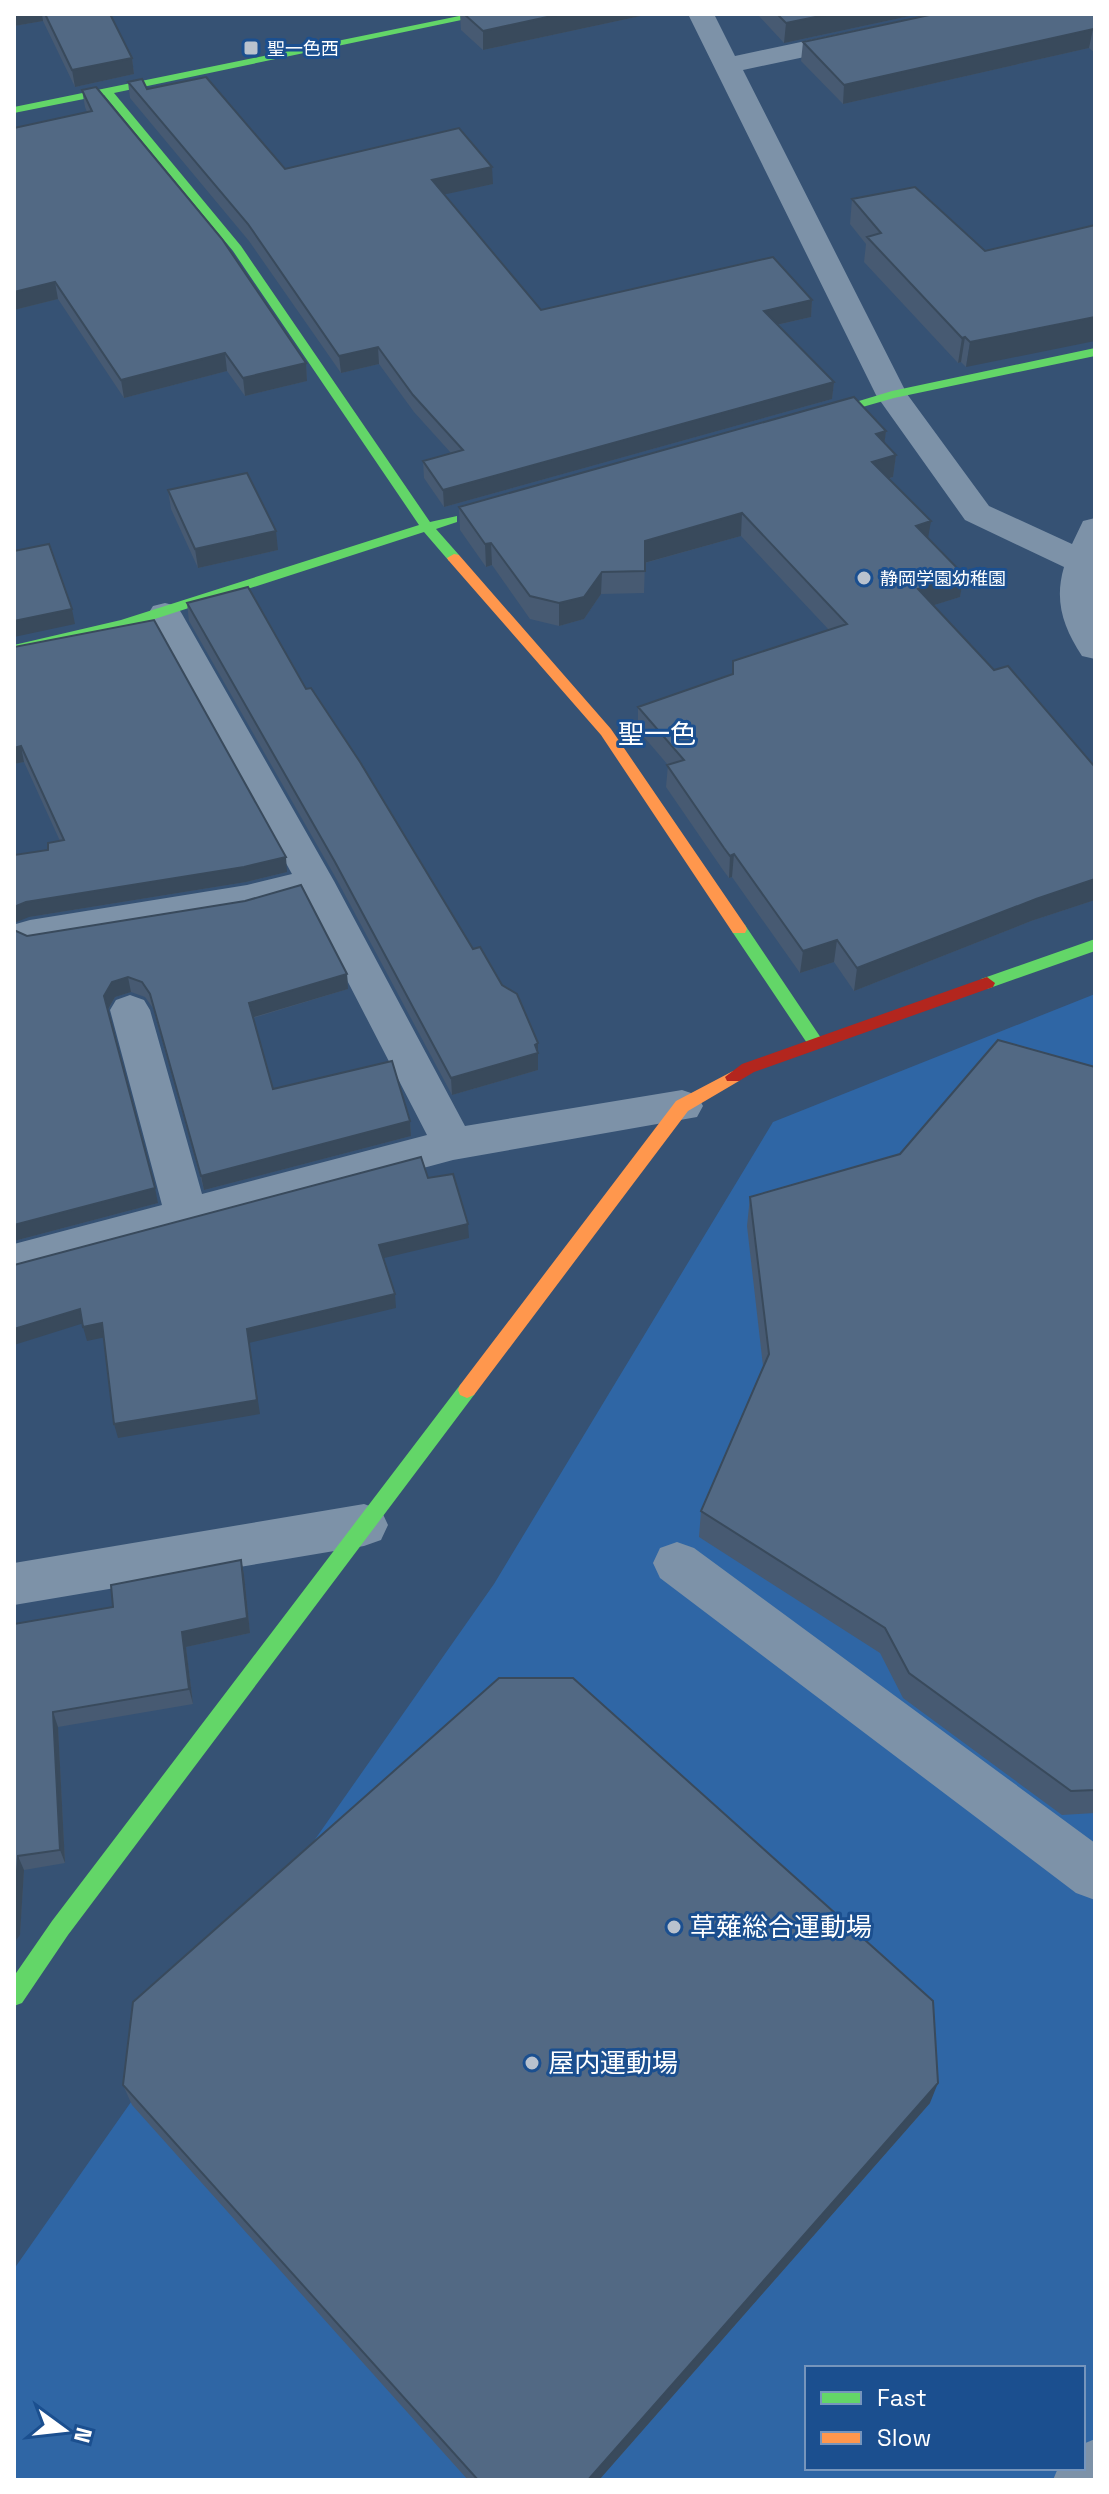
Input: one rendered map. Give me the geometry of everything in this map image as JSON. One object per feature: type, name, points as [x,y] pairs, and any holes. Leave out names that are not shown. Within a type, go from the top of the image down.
[{"type":"street","points":[[14,110],[485,14]]},
{"type":"street","points":[[701,14],[892,395],[977,513],[1082,562]]},
{"type":"street","points":[[725,66],[970,14]]},
{"type":"street","points":[[107,92],[237,249],[426,526],[606,732],[815,1042]]},
{"type":"street","points":[[787,425],[892,395],[1095,352]]},
{"type":"street","points":[[14,650],[63,642],[165,614],[471,513]]},
{"type":"street","points":[[1095,528],[1073,596],[1089,641],[1095,648]]},
{"type":"street","points":[[165,614],[315,881],[453,1144]]},
{"type":"street","points":[[30,934],[247,899],[315,881]]},
{"type":"street","points":[[14,1261],[453,1144],[682,1106],[748,1068],[1095,945]]},
{"type":"street","points":[[130,1010],[186,1214]]},
{"type":"street","points":[[14,1995],[60,1928],[682,1106]]},
{"type":"street","points":[[14,1584],[364,1525]]},
{"type":"street","points":[[677,1563],[1095,1875]]},
{"type":"street","points":[[1084,2480],[1095,2470]]},
{"type":"shaded area","name":"草薙総合運動場","points":[[1095,994],[1095,2480],[14,2480],[14,2269],[494,1584],[773,1122]]},
{"type":"building","points":[[45,14],[110,14],[132,58],[72,70]]},
{"type":"building","points":[[464,14],[561,14],[483,31]]},
{"type":"building","points":[[777,14],[830,14],[786,23]]},
{"type":"building","points":[[934,14],[1095,14],[1095,31],[844,85],[803,42]]},
{"type":"building","points":[[206,77],[285,169],[459,128],[492,167],[432,180],[541,310],[773,257],[812,300],[764,311],[834,382],[443,490],[423,461],[463,450],[413,395],[378,347],[339,356],[248,224],[128,82],[142,79],[147,89]]},
{"type":"building","points":[[96,87],[222,239],[306,363],[243,378],[225,353],[121,380],[55,282],[14,292],[14,128],[92,111],[82,90]]},
{"type":"building","points":[[915,187],[985,251],[1095,225],[1095,317],[970,342],[962,338],[867,237],[881,233],[852,199]]},
{"type":"building","points":[[854,397],[886,431],[876,434],[896,455],[872,462],[931,521],[916,526],[964,575],[918,589],[994,670],[1008,666],[1095,767],[1095,879],[857,968],[837,940],[803,951],[734,854],[730,856],[724,848],[667,765],[684,760],[638,707],[733,674],[733,661],[847,624],[742,513],[645,541],[645,571],[602,572],[584,597],[559,603],[530,596],[491,543],[485,544],[459,507]]},
{"type":"building","points":[[247,473],[276,531],[195,549],[168,490]]},
{"type":"building","points":[[49,544],[72,609],[14,621],[14,551]]},
{"type":"building","points":[[248,587],[306,689],[311,688],[360,762],[473,949],[480,947],[502,985],[517,994],[538,1043],[535,1045],[538,1053],[451,1078],[335,862],[187,603]]},
{"type":"building","points":[[154,620],[286,857],[244,867],[26,902],[14,907],[14,855],[48,850],[48,843],[64,840],[21,746],[14,748],[14,647]]},
{"type":"building","points":[[301,885],[347,974],[249,1003],[273,1089],[392,1061],[410,1121],[201,1176],[150,994],[142,982],[128,977],[112,982],[104,996],[155,1188],[14,1225],[14,930],[27,936],[245,901]]},
{"type":"building","points":[[998,1040],[1095,1067],[1095,1790],[1071,1791],[909,1673],[885,1628],[701,1511],[769,1354],[750,1197],[900,1154]]},
{"type":"building","points":[[421,1157],[428,1178],[453,1174],[468,1224],[379,1245],[395,1294],[247,1329],[257,1400],[114,1424],[102,1323],[83,1327],[80,1309],[14,1329],[14,1265]]},
{"type":"building","points":[[241,1560],[247,1618],[182,1632],[189,1689],[53,1712],[60,1850],[18,1856],[14,1917],[14,1624],[113,1607],[111,1585]]},
{"type":"building","name":"屋内運動場","points":[[499,1678],[573,1678],[933,2001],[938,2083],[588,2480],[478,2480],[123,2085],[133,2002]]},
{"type":"traffic: fast","points":[[14,110],[485,14]]},
{"type":"traffic: fast","points":[[107,92],[237,249],[426,526],[454,558]]},
{"type":"traffic: fast","points":[[803,420],[892,395],[1095,352]]},
{"type":"traffic: fast","points":[[14,650],[125,624],[452,519]]},
{"type":"traffic: fast","points":[[739,929],[815,1042]]},
{"type":"traffic: fast","points":[[987,983],[1095,945]]},
{"type":"traffic: fast","points":[[14,1995],[60,1928],[467,1390]]},
{"type":"traffic: slow","points":[[454,558],[606,732],[739,929]]},
{"type":"traffic: slow","points":[[467,1390],[682,1106],[733,1077]]},
{"type":"traffic: jam","points":[[733,1077],[748,1068],[987,983]]},
{"type":"place","name":"聖一色西","points":[[251,48]]},
{"type":"place","name":"静岡学園幼稚園","points":[[864,578]]},
{"type":"place","name":"草薙総合運動場","points":[[674,1927]]},
{"type":"place","name":"屋内運動場","points":[[532,2063]]},
{"type":"district","name":"聖一色","points":[[657,734]]}]
